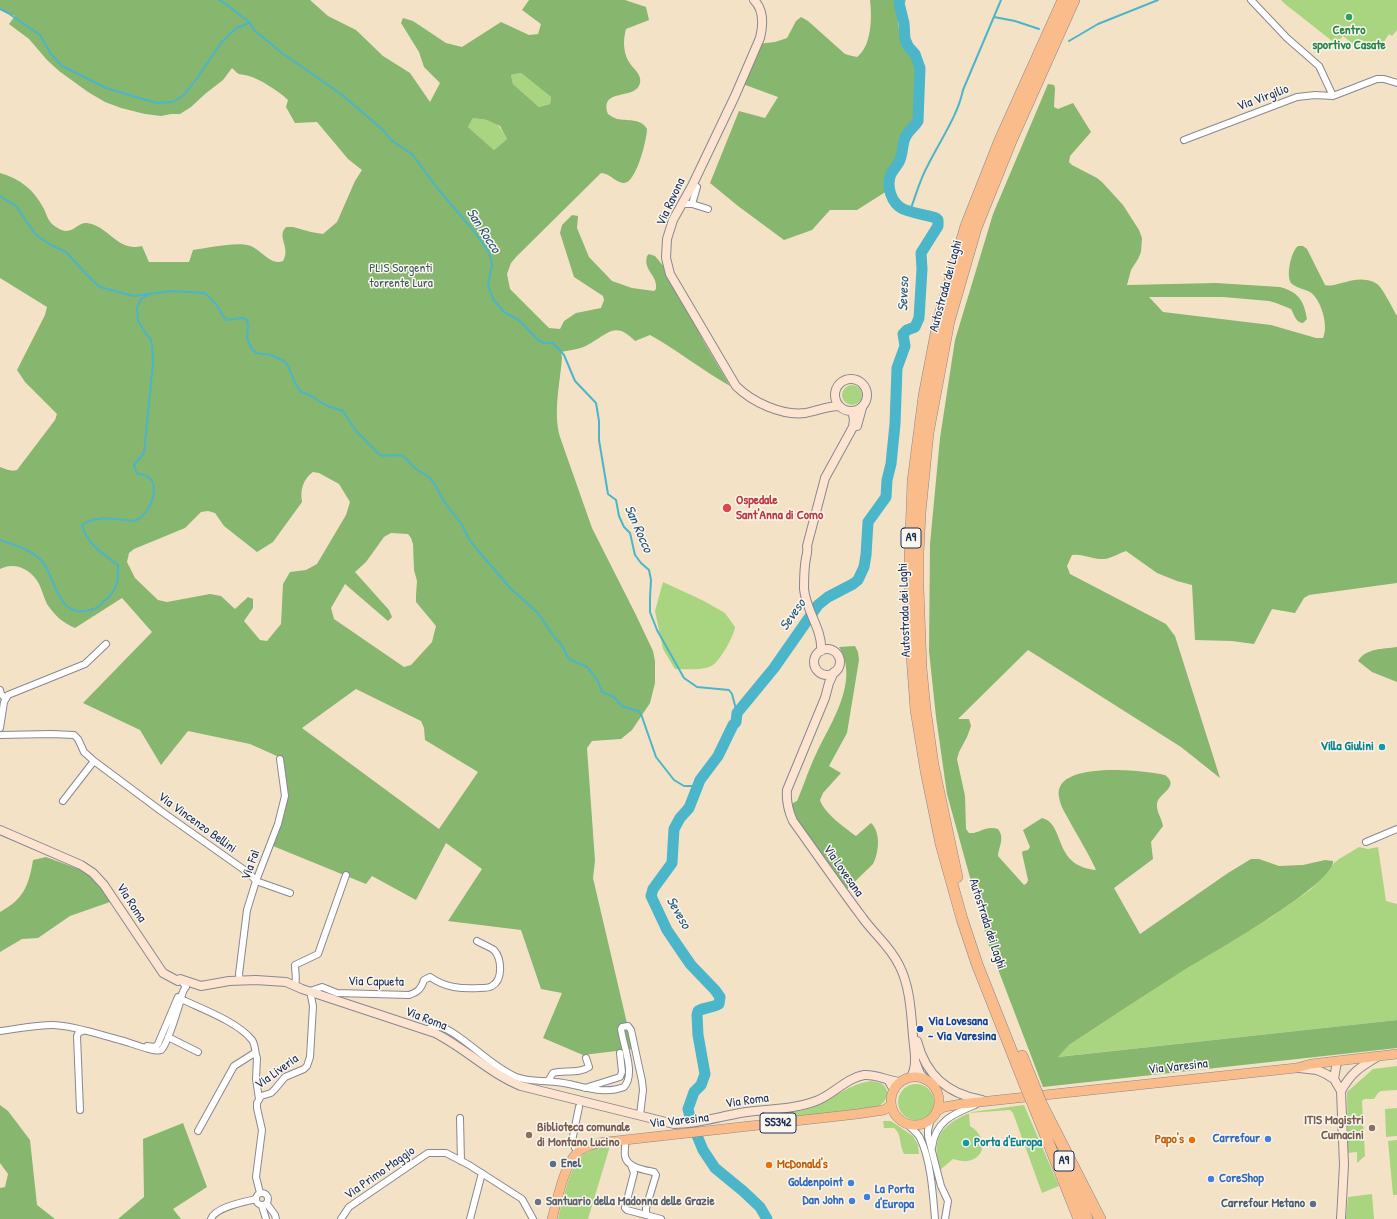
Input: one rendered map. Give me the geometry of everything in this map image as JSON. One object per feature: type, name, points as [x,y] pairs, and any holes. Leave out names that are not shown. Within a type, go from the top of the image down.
[{"type":"highway","name":"Autostrada dei Laghi","points":[[1063,0],[1000,140],[966,226],[939,318],[924,396],[913,481],[910,562],[911,642],[916,710],[926,771],[940,844],[962,919],[977,964],[1087,1219]]},
{"type":"highway","name":"Autostrada dei Laghi","points":[[1029,1084],[974,931],[958,880],[940,804],[925,709],[919,632],[918,553],[920,513],[928,433],[949,320],[976,228],[1011,141],[1074,0]]},
{"type":"highway","name":"Autostrada dei Laghi","points":[[1037,1103],[1079,1219]]},
{"type":"highway","points":[[1037,1103],[1100,1219]]},
{"type":"main road","name":"Via Varesina","points":[[937,1111],[944,1107],[961,1104],[1296,1068],[1311,1064],[1397,1054]]},
{"type":"main road","points":[[911,1078],[924,1078],[934,1086],[938,1093],[939,1103],[937,1111],[932,1119],[925,1124],[916,1126],[908,1125],[898,1119],[895,1115],[891,1105],[891,1097],[900,1082],[911,1078]]},
{"type":"main road","name":"Via Varesina","points":[[938,1093],[944,1099],[961,1104]]},
{"type":"main road","name":"Via Varesina","points":[[577,1152],[598,1143],[857,1114],[884,1110],[891,1105]]},
{"type":"main road","name":"Via Varesina","points":[[857,1114],[895,1115]]},
{"type":"main road","points":[[552,1219],[567,1167],[577,1152]]},
{"type":"street","name":"Via Ravona","points":[[754,0],[760,10],[762,18],[760,38],[734,96],[673,220],[667,239],[666,258],[670,274],[736,386],[742,392],[758,401],[788,412],[803,413],[827,407],[839,406]]},
{"type":"street","points":[[1252,0],[1287,38],[1319,66],[1334,96]]},
{"type":"street","name":"Via Virgilio","points":[[1184,140],[1297,97],[1315,95],[1334,96],[1376,79],[1384,79],[1397,83]]},
{"type":"street","points":[[692,204],[697,188]]},
{"type":"street","points":[[682,204],[692,204],[708,209]]},
{"type":"street","points":[[808,550],[828,479],[854,435],[862,408],[866,403],[868,393],[866,387],[858,380],[848,379],[843,381],[836,389],[835,396],[827,407]]},
{"type":"street","points":[[835,396],[839,406],[843,409],[852,411],[862,408]]},
{"type":"street","points":[[820,651],[821,640],[809,610],[804,590],[808,550],[807,546],[822,486],[828,470],[853,427],[854,419],[852,411]]},
{"type":"street","points":[[816,629],[839,659],[838,667],[834,672],[828,674],[821,673]]},
{"type":"street","points":[[0,728],[5,698],[11,693],[85,664],[106,644]]},
{"type":"street","points":[[826,693],[825,681],[821,673],[816,668],[814,662],[816,655],[820,651],[827,649],[831,650]]},
{"type":"street","name":"Via Lovesana","points":[[834,672],[787,790],[788,812],[863,919],[894,954],[904,977],[910,1010],[915,1060],[920,1074],[924,1078]]},
{"type":"street","points":[[0,690],[1,694],[5,698]]},
{"type":"street","name":"Via Vincenzo Bellini","points":[[0,735],[74,735],[78,739],[84,752],[92,759],[161,811],[250,874],[256,881],[290,893]]},
{"type":"street","points":[[63,801],[92,759]]},
{"type":"street","name":"Via Faì","points":[[240,981],[239,974],[247,910],[256,881],[278,824],[285,796],[280,759]]},
{"type":"street","points":[[1366,842],[1397,829]]},
{"type":"street","name":"Via Roma","points":[[0,830],[76,862],[93,873],[104,885],[163,974],[178,981],[180,979],[201,986],[240,981],[286,982],[426,1030],[445,1038],[498,1074],[521,1086],[674,1124],[693,1123],[739,1113],[807,1104],[827,1096],[856,1078],[864,1075],[873,1075],[900,1082]]},
{"type":"street","points":[[295,986],[297,976],[295,972],[295,965],[318,954],[346,875]]},
{"type":"street","name":"Via Capueta","points":[[310,991],[322,987],[337,993],[408,995],[418,992],[422,987],[424,980],[430,977],[438,983],[459,989],[491,987],[496,983],[501,966],[499,959],[494,950],[477,941]]},
{"type":"street","points":[[0,1031],[52,1025],[138,1045],[155,1047],[164,1046],[183,990],[186,988],[180,979]]},
{"type":"street","points":[[158,1047],[181,993],[180,979]]},
{"type":"street","name":"Via Liveria","points":[[258,1196],[256,1176],[262,1130],[257,1108],[259,1099],[261,1096],[275,1089],[285,1077],[304,1069],[307,1066],[310,1057],[313,1006],[310,991]]},
{"type":"street","points":[[181,999],[239,1028],[252,1040],[255,1045],[257,1058],[256,1079],[259,1099]]},
{"type":"street","points":[[910,1010],[921,1054],[926,1065],[936,1078],[946,1087],[961,1094],[986,1101]]},
{"type":"street","points":[[426,1030],[435,1026],[447,1029],[498,1067],[524,1080],[548,1081],[598,1091],[608,1091],[618,1090],[624,1087],[629,1080],[629,1070],[621,1029],[622,1027],[628,1026],[631,1030],[642,1081],[643,1090],[640,1115]]},
{"type":"street","points":[[80,1110],[77,1036],[79,1032],[83,1031]]},
{"type":"street","points":[[168,1037],[198,1052]]},
{"type":"street","points":[[585,1088],[620,1077],[622,1072],[620,1053]]},
{"type":"street","points":[[198,1131],[234,1066],[253,1054],[256,1055]]},
{"type":"street","points":[[1341,1091],[1352,1074],[1378,1056]]},
{"type":"street","points":[[548,1081],[553,1073],[561,1071],[583,1071],[589,1067],[586,1058]]},
{"type":"street","name":"Via Lovesana","points":[[911,1078],[915,1060]]},
{"type":"street","points":[[1334,1079],[1337,1061]]},
{"type":"street","points":[[1296,1068],[1317,1070],[1334,1079],[1341,1091],[1344,1165],[1341,1219]]},
{"type":"street","points":[[889,1080],[894,1090]]},
{"type":"street","points":[[932,1153],[937,1129],[943,1122],[955,1114],[986,1101]]},
{"type":"street","points":[[577,1152],[572,1141],[579,1107]]},
{"type":"street","points":[[460,1118],[461,1161]]},
{"type":"street","points":[[932,1119],[928,1130],[928,1136],[940,1186],[948,1201],[945,1219]]},
{"type":"street","points":[[908,1125],[921,1139],[928,1162],[935,1219]]},
{"type":"street","points":[[625,1140],[625,1158],[631,1165],[634,1173],[625,1208],[627,1210],[661,1219]]},
{"type":"street","name":"Via Primo Maggio","points":[[341,1219],[349,1207],[428,1153],[446,1153],[482,1173],[522,1199],[533,1219]]},
{"type":"street","points":[[631,1165],[654,1172],[656,1175],[646,1208],[647,1215]]},
{"type":"street","points":[[470,1219],[482,1173]]},
{"type":"street","points":[[211,1219],[211,1217],[219,1210],[258,1196],[264,1192],[267,1194],[269,1200],[264,1205]]},
{"type":"street","points":[[258,1196],[258,1204],[264,1205],[275,1215],[276,1219]]},
{"type":"street","points":[[264,1205],[266,1219]]},
{"type":"street","points":[[934,1208],[940,1211],[947,1209]]},
{"type":"green space","name":"PLIS Sorgenti torrente Lura","points":[[0,0],[310,0],[328,16],[356,30],[383,56],[410,73],[430,102],[440,83],[424,67],[419,52],[401,23],[403,18],[413,21],[446,43],[462,47],[501,22],[529,35],[538,34],[541,24],[522,10],[529,0],[625,0],[646,7],[649,20],[626,29],[624,37],[626,54],[629,62],[640,77],[640,83],[632,92],[613,97],[609,100],[607,106],[608,114],[612,117],[641,123],[647,129],[643,151],[632,177],[628,182],[623,183],[607,174],[601,173],[516,257],[511,263],[507,274],[510,289],[549,328],[560,329],[564,321],[576,313],[601,308],[604,300],[603,296],[574,277],[560,233],[562,225],[572,215],[578,216],[577,228],[589,257],[612,281],[632,288],[654,291],[656,289],[655,280],[647,266],[646,261],[649,254],[655,256],[669,273],[704,342],[730,386],[650,335],[635,341],[628,335],[618,330],[608,333],[584,347],[561,352],[562,358],[557,408],[560,437],[592,528],[636,615],[653,651],[655,661],[655,683],[650,703],[632,730],[621,739],[592,741],[587,748],[595,861],[593,878],[633,1049],[583,1055],[543,1038],[562,993],[541,989],[521,930],[448,921],[482,869],[446,843],[416,900],[372,876],[366,884],[273,846],[288,795],[279,757],[250,744],[188,731],[161,765],[140,730],[83,703],[152,632],[122,598],[75,628],[60,619],[53,612],[47,604],[36,579],[28,571],[11,566],[0,569],[0,467],[15,471],[17,470],[55,420],[57,414],[25,382],[17,370],[45,315],[47,307],[0,278],[0,173],[14,178],[26,186],[36,196],[50,221],[61,230],[70,230],[83,223],[95,225],[119,242],[133,247],[142,246],[149,262],[189,262],[193,250],[239,244],[251,246],[271,260],[279,262],[283,261],[285,256],[285,247],[282,235],[286,227],[293,227],[323,234],[337,222],[355,181],[362,170],[348,159],[317,122],[295,123],[286,107],[288,100],[264,83],[249,76],[238,74],[232,68],[223,80],[191,107],[180,114],[161,116],[145,114],[105,102],[88,92],[59,71],[47,60],[29,39],[9,24],[15,16],[0,10]],"holes":[[[521,73],[551,97],[550,104],[539,107],[513,84],[511,75]],[[473,118],[487,120],[500,126],[507,139],[494,150],[468,127]],[[313,472],[319,473],[339,484],[350,502],[346,515],[317,564],[306,570],[290,572],[283,584],[281,624],[267,641],[260,640],[244,621],[253,608],[253,599],[248,597],[235,609],[221,596],[210,594],[167,602],[158,600],[135,578],[127,562],[129,553],[134,549],[185,528],[201,512],[208,511],[215,513],[224,526],[257,552],[273,542],[302,502],[301,493],[303,485]],[[391,533],[408,534],[411,538],[413,544],[414,570],[417,581],[416,602],[436,626],[432,642],[411,665],[404,667],[334,619],[331,608],[345,584],[388,621],[392,617],[389,610],[355,572],[366,562],[384,537]],[[356,689],[421,721],[424,728],[425,740],[478,772],[439,829],[302,728]]]},
{"type":"green space","points":[[870,0],[900,0],[897,6],[899,31],[916,66],[914,121],[887,180],[887,191],[857,210],[830,210],[812,230],[784,240],[710,183],[739,111],[765,118],[778,97],[740,83],[758,44],[775,42],[787,38],[796,21],[801,17],[808,21],[845,54],[857,57],[866,46],[870,30]]},
{"type":"green space","name":"Centro sportivo Casate","points":[[1281,0],[1397,0],[1397,30],[1392,36],[1389,34],[1378,51],[1362,40],[1357,47],[1343,36],[1336,44]]},
{"type":"green space","points":[[521,73],[551,97],[550,104],[539,107],[513,84],[511,75]]},
{"type":"green space","points":[[1048,84],[1054,85],[1055,88],[1054,107],[1058,109],[1073,103],[1091,132],[1070,156],[1069,162],[1102,182],[1123,205],[1139,230],[1142,238],[1141,252],[1131,270],[1127,285],[1216,283],[1280,287],[1296,294],[1302,302],[1307,319],[1301,323],[1297,320],[1291,309],[1269,301],[1223,297],[1149,297],[1163,312],[1271,325],[1316,338],[1323,338],[1325,327],[1323,313],[1318,300],[1310,292],[1292,284],[1290,281],[1289,271],[1291,259],[1295,249],[1298,246],[1303,246],[1307,249],[1325,285],[1333,285],[1353,280],[1362,280],[1373,282],[1382,289],[1397,316],[1397,583],[1309,595],[1304,598],[1295,613],[1272,609],[1254,644],[1232,641],[1195,640],[1192,585],[1157,573],[1126,551],[1105,559],[1072,555],[1067,566],[1070,574],[1166,624],[1175,636],[1220,778],[1181,747],[1028,650],[958,719],[969,719],[971,726],[957,759],[965,796],[966,829],[969,833],[973,833],[990,828],[998,829],[1001,839],[998,856],[1024,885],[1028,880],[1022,853],[1030,847],[1023,830],[1042,818],[1049,822],[1054,828],[1066,853],[1072,861],[1082,867],[1096,870],[1062,807],[1059,797],[1061,785],[1070,777],[1084,772],[1102,770],[1139,771],[1165,775],[1171,783],[1170,787],[1158,800],[1157,804],[1157,809],[1163,826],[1151,842],[1153,859],[1114,888],[1140,934],[1228,873],[1251,859],[1259,859],[1279,866],[1303,865],[1325,860],[1333,861],[1328,872],[1314,886],[1292,903],[1240,937],[1181,972],[1069,1045],[1058,1057],[1397,1020],[1397,1048],[1043,1087],[988,943],[947,794],[936,717],[929,651],[930,544],[940,438],[955,340],[993,214]]},
{"type":"green space","points":[[473,118],[494,122],[507,139],[494,150],[468,127]]},
{"type":"green space","points":[[848,385],[856,385],[862,391],[862,399],[856,405],[848,405],[842,399],[842,391]]},
{"type":"green space","points":[[663,582],[704,601],[725,613],[735,627],[727,647],[720,658],[713,665],[700,669],[675,669],[663,649],[655,611]]},
{"type":"green space","points":[[855,646],[858,652],[859,660],[847,733],[829,766],[841,773],[823,793],[820,800],[830,815],[856,836],[871,823],[878,837],[878,849],[873,864],[841,895],[793,818],[793,803],[797,801],[814,758],[836,715],[841,701],[845,687],[846,673],[845,660],[839,647]]},
{"type":"green space","points":[[1397,647],[1397,682],[1372,672],[1358,661],[1370,651]]},
{"type":"green space","points":[[1359,847],[1368,849],[1378,847],[1386,901],[1397,904],[1397,1020],[1057,1057],[1069,1045],[1182,971],[1270,918],[1310,890],[1339,859]]},
{"type":"green space","points":[[46,857],[92,874],[110,902],[70,916],[38,938],[22,939],[0,952],[0,912],[15,902],[24,890],[30,877],[33,860]]},
{"type":"green space","points":[[1397,1066],[1397,1090],[1381,1091],[1374,1099],[1364,1099],[1362,1101],[1365,1156],[1357,1163],[1357,1152],[1348,1153],[1347,1092],[1373,1069]]},
{"type":"green space","points":[[871,1081],[882,1084],[888,1094],[884,1102],[878,1107],[767,1120],[763,1119],[762,1114],[793,1112],[811,1108],[855,1085]]},
{"type":"green space","points":[[920,1084],[929,1089],[933,1095],[933,1109],[929,1115],[920,1120],[912,1120],[903,1115],[899,1109],[898,1098],[903,1089],[909,1085]]},
{"type":"green space","points":[[0,1105],[8,1111],[30,1140],[37,1205],[55,1219],[0,1219],[0,1188],[5,1187],[8,1174],[0,1163]]},
{"type":"green space","points":[[1024,1105],[1059,1186],[1042,1193],[1013,1113],[1010,1110],[970,1113]]},
{"type":"green space","points":[[1397,1108],[1397,1136],[1386,1137],[1385,1109]]},
{"type":"green space","points":[[969,1113],[970,1126],[982,1140],[982,1151],[974,1159],[968,1161],[953,1159],[940,1170],[937,1158],[937,1148],[941,1133],[953,1121]]},
{"type":"green space","points":[[883,1121],[891,1121],[913,1136],[918,1145],[919,1154],[904,1154],[897,1130],[894,1128],[884,1128]]},
{"type":"green space","points":[[183,1123],[207,1187],[173,1209],[181,1219],[118,1219],[144,1197],[143,1139]]},
{"type":"green space","points":[[1397,1140],[1397,1195],[1393,1195],[1388,1141]]},
{"type":"green space","points":[[610,1146],[588,1219],[558,1219],[566,1186],[577,1162],[587,1152]]},
{"type":"green space","points":[[1372,1194],[1374,1219],[1346,1219],[1348,1197]]},
{"type":"waterway","name":"San Rocco","points":[[219,0],[250,23],[254,30],[282,53],[341,94],[383,130],[391,140],[412,154],[438,189],[474,231],[490,256],[492,265],[488,285],[493,299],[504,312],[519,320],[538,340],[544,343],[553,343],[564,355],[575,381],[596,403],[599,421],[599,440],[608,494],[616,500],[619,516],[624,527],[630,533],[635,555],[649,570],[651,580],[650,612],[657,630],[684,678],[697,687],[729,690],[732,694],[737,713]]},
{"type":"waterway","name":"Seveso","points":[[767,1219],[760,1207],[715,1168],[703,1150],[691,1121],[688,1109],[694,1092],[701,1085],[705,1074],[698,1035],[697,1015],[698,1011],[719,1004],[720,997],[684,955],[667,930],[651,896],[653,889],[672,863],[674,829],[680,818],[689,808],[700,780],[718,756],[733,725],[736,722],[737,713],[774,668],[818,605],[828,597],[858,580],[864,567],[868,522],[886,497],[895,424],[897,368],[905,346],[903,334],[907,330],[915,327],[919,318],[922,269],[921,253],[938,226],[938,220],[936,218],[903,209],[895,203],[889,189],[891,174],[900,159],[905,138],[918,121],[920,68],[915,54],[908,46],[905,39],[904,23],[899,3],[900,0]]},
{"type":"waterway","points":[[910,211],[925,170],[957,109],[963,90],[1001,0]]},
{"type":"waterway","points":[[1069,41],[1098,24],[1158,0]]},
{"type":"waterway","points":[[0,9],[40,35],[51,54],[62,66],[106,88],[157,103],[173,102],[184,95],[221,43],[236,28],[249,23]]},
{"type":"waterway","points":[[994,17],[1015,21],[1039,29]]},
{"type":"waterway","points":[[0,196],[16,206],[36,235],[51,245],[66,252],[100,287],[133,296],[172,291],[205,293],[216,304],[227,320],[243,318],[247,320],[247,338],[252,349],[256,353],[271,355],[284,361],[301,392],[311,396],[327,406],[343,411],[356,431],[379,454],[383,456],[403,456],[416,469],[429,477],[445,503],[461,523],[475,547],[511,589],[538,613],[555,638],[561,644],[569,659],[587,667],[598,681],[602,692],[614,697],[622,706],[638,711],[641,714],[656,757],[674,780],[684,786],[699,786]]},
{"type":"waterway","points":[[0,540],[27,550],[37,556],[46,567],[62,601],[68,607],[76,611],[92,610],[96,608],[108,598],[114,590],[118,579],[118,565],[101,553],[88,538],[82,525],[101,519],[135,521],[147,510],[154,494],[154,487],[151,480],[146,476],[137,474],[134,465],[144,453],[153,363],[150,338],[138,321],[137,307],[141,299],[148,295]]},
{"type":"place","name":"Centro sportivo Casate","points":[[1349,17]]},
{"type":"place","name":"Ospedale Sant'Anna di Como","points":[[727,508]]},
{"type":"place","name":"Villa Giulini","points":[[1382,747]]},
{"type":"place","name":"Via Lovesana - Via Varesina","points":[[920,1029]]},
{"type":"place","name":"ITIS Magistri Cumacini","points":[[1372,1128]]},
{"type":"place","name":"Biblioteca comunale di Montano Lucino","points":[[529,1135]]},
{"type":"place","name":"Carrefour","points":[[1268,1139]]},
{"type":"place","name":"Papo's","points":[[1192,1140]]},
{"type":"place","name":"Porta d'Europa","points":[[966,1143]]},
{"type":"place","name":"Enel","points":[[553,1164]]},
{"type":"place","name":"McDonald's","points":[[769,1165]]},
{"type":"place","name":"CoreShop","points":[[1211,1179]]},
{"type":"place","name":"Goldenpoint","points":[[851,1183]]},
{"type":"place","name":"La Porta d'Europa","points":[[867,1197]]},
{"type":"place","name":"Dan John","points":[[852,1201]]},
{"type":"place","name":"Santuario della Madonna delle Grazie","points":[[538,1202]]},
{"type":"place","name":"Carrefour Metano","points":[[1313,1204]]}]
